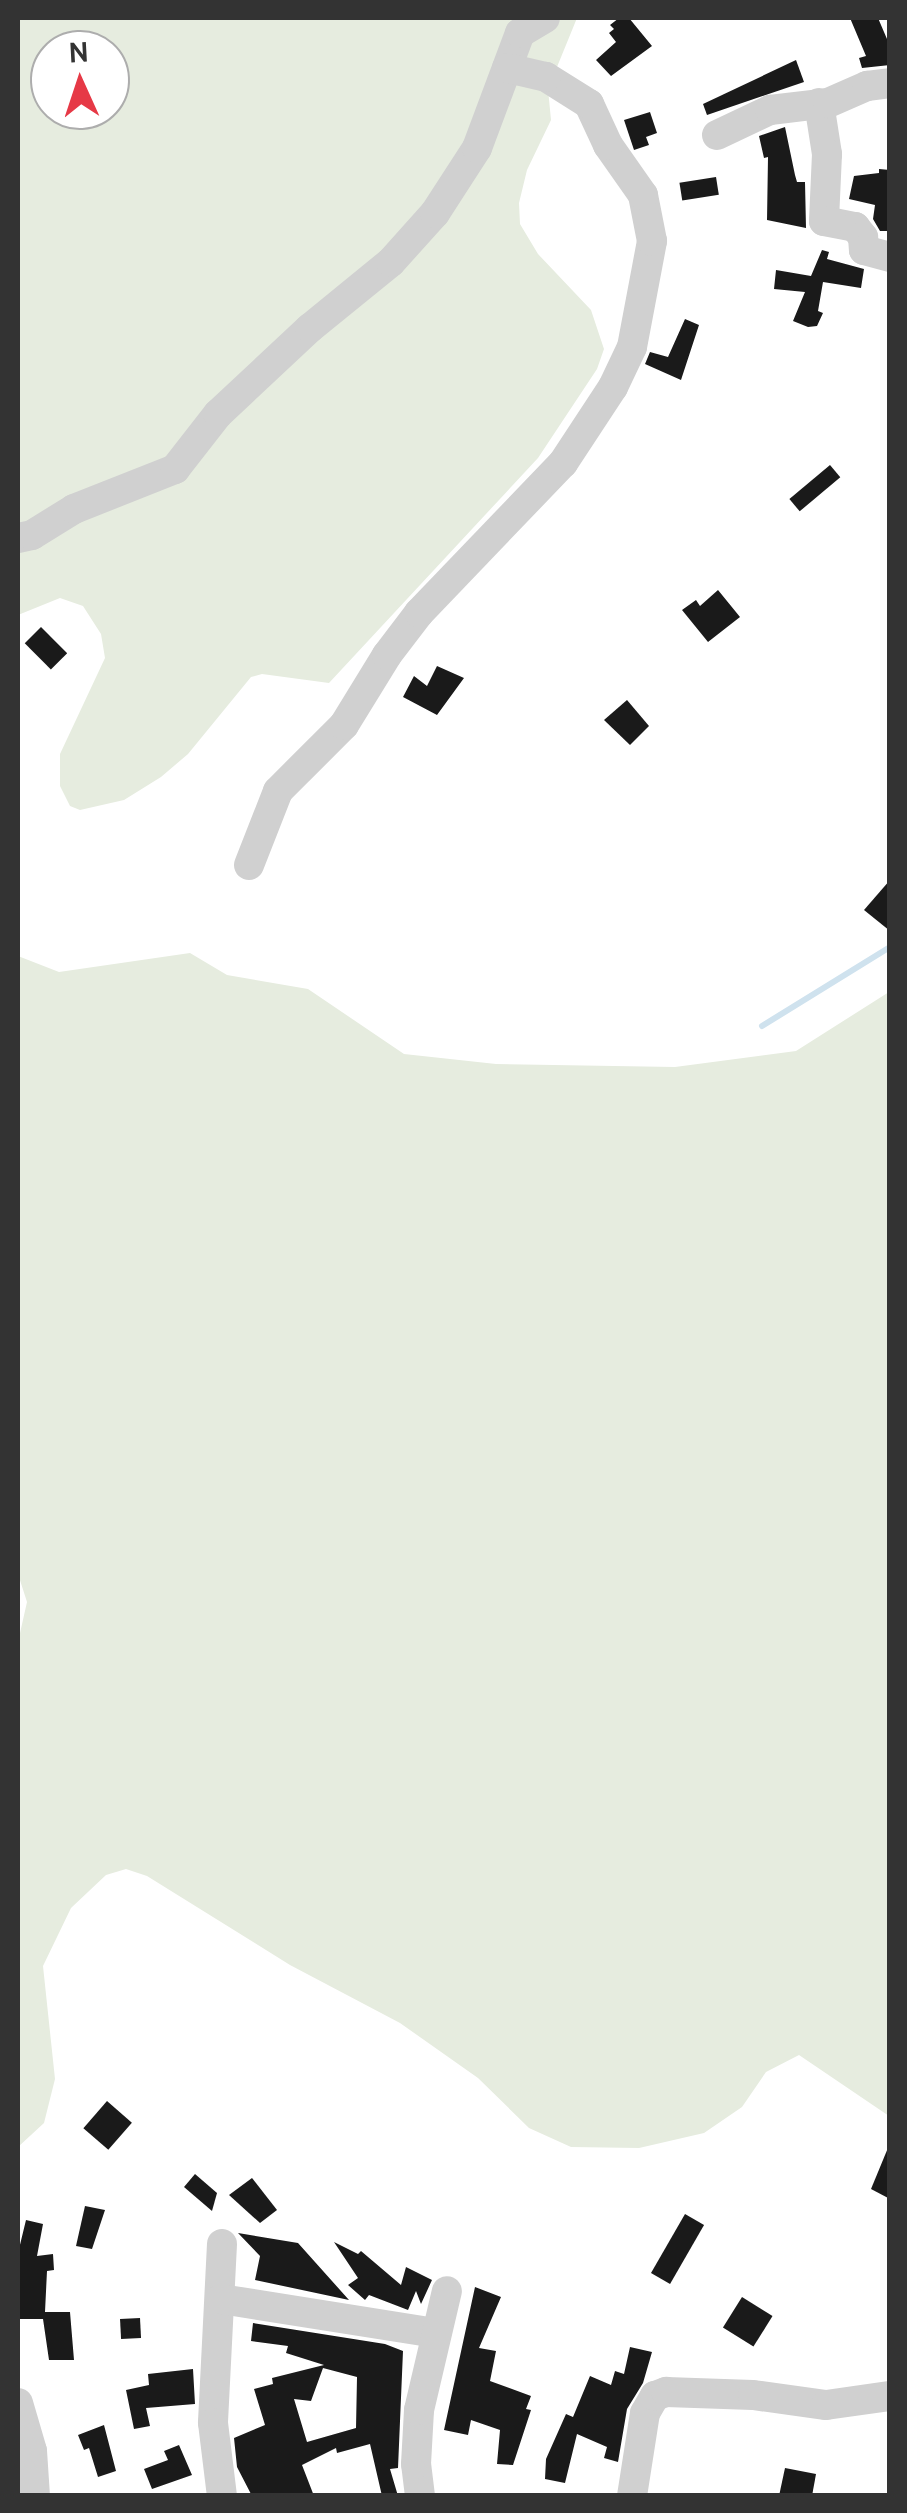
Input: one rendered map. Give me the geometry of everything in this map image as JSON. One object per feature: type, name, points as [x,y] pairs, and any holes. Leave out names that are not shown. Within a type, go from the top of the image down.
[{"type":"street","points":[[18,538],[32,535],[74,509],[176,470],[218,414],[310,328],[391,262],[435,212],[477,148],[520,33],[545,18]]},
{"type":"street","points":[[249,864],[278,791],[344,725],[386,655],[419,613],[564,462],[612,387],[632,347],[652,242],[643,195],[608,145],[589,104],[546,77],[507,68]]},
{"type":"street","points":[[717,135],[770,110],[818,104],[890,83]]},
{"type":"street","points":[[818,104],[827,154],[824,221],[855,227],[864,250],[890,256]]},
{"type":"street","points":[[222,2244],[214,2423],[222,2496]]},
{"type":"street","points":[[420,2496],[416,2464],[418,2410],[447,2292]]},
{"type":"street","points":[[220,2299],[435,2333]]},
{"type":"street","points":[[632,2496],[646,2413],[656,2396],[666,2392],[753,2395],[826,2405],[890,2396]]},
{"type":"street","points":[[18,2403],[32,2450],[35,2496]]},
{"type":"shaded area","points":[[18,18],[577,18],[548,89],[551,120],[527,170],[519,203],[520,224],[538,254],[591,310],[604,349],[597,369],[538,458],[329,683],[262,674],[251,677],[188,754],[161,777],[124,800],[80,810],[70,806],[60,786],[60,754],[105,658],[101,634],[83,606],[60,598],[18,615]]},
{"type":"shaded area","points":[[190,953],[227,975],[308,989],[404,1054],[496,1064],[675,1067],[796,1051],[889,992],[889,2116],[799,2055],[766,2072],[742,2107],[704,2133],[639,2148],[571,2147],[529,2128],[478,2078],[400,2023],[290,1965],[147,1876],[126,1869],[106,1875],[71,1908],[43,1966],[55,2079],[44,2123],[18,2147],[18,1642],[27,1602],[18,1574],[18,956],[59,972]]},
{"type":"building","points":[[619,18],[629,18],[652,46],[611,76],[596,60],[616,42],[609,33],[614,29],[610,25]]},
{"type":"building","points":[[850,18],[878,18],[890,46],[890,65],[862,68],[859,58],[866,56]]},
{"type":"building","points":[[796,60],[804,82],[707,115],[703,104]]},
{"type":"building","points":[[650,112],[657,133],[646,137],[649,145],[634,150],[624,120]]},
{"type":"building","points":[[785,127],[797,182],[805,182],[806,228],[767,220],[768,157],[764,158],[759,136]]},
{"type":"building","points":[[879,169],[890,170],[890,231],[880,231],[873,219],[875,205],[849,199],[854,176],[879,173]]},
{"type":"building","points":[[716,177],[719,195],[682,201],[679,183]]},
{"type":"building","points":[[822,250],[829,252],[827,259],[864,269],[861,288],[823,282],[818,311],[823,313],[817,326],[808,327],[793,321],[805,292],[774,289],[776,270],[811,276]]},
{"type":"building","points":[[685,319],[699,325],[681,380],[645,364],[650,352],[668,357]]},
{"type":"building","points":[[830,465],[840,477],[800,511],[789,499]]},
{"type":"building","points":[[718,590],[740,617],[708,642],[682,610],[696,600],[700,606]]},
{"type":"building","points":[[41,627],[67,653],[51,669],[25,643]]},
{"type":"building","points":[[437,666],[464,678],[437,715],[403,697],[414,676],[427,686]]},
{"type":"building","points":[[627,700],[649,726],[630,745],[604,720]]},
{"type":"building","points":[[890,880],[890,931],[864,910]]},
{"type":"building","points":[[107,2101],[132,2123],[108,2150],[83,2128]]},
{"type":"building","points":[[890,2143],[890,2199],[871,2189]]},
{"type":"building","points":[[195,2174],[217,2193],[212,2211],[184,2187]]},
{"type":"building","points":[[252,2178],[277,2210],[260,2223],[229,2195]]},
{"type":"building","points":[[85,2206],[105,2210],[92,2249],[76,2246]]},
{"type":"building","points":[[685,2214],[704,2225],[670,2284],[651,2273]]},
{"type":"building","points":[[26,2220],[43,2224],[37,2256],[53,2254],[54,2270],[47,2271],[45,2312],[70,2312],[74,2360],[49,2360],[43,2319],[18,2319],[18,2253]]},
{"type":"building","points":[[238,2233],[298,2243],[349,2300],[255,2280],[260,2256]]},
{"type":"building","points":[[334,2242],[358,2254],[361,2251],[401,2285],[406,2267],[432,2280],[421,2304],[416,2291],[408,2310],[369,2295],[365,2300],[348,2285],[358,2278]]},
{"type":"building","points":[[475,2287],[501,2297],[479,2348],[496,2351],[490,2381],[531,2396],[526,2409],[531,2410],[513,2465],[497,2464],[500,2430],[471,2420],[468,2435],[444,2430]]},
{"type":"building","points":[[742,2297],[773,2316],[753,2347],[723,2328]]},
{"type":"building","points":[[140,2318],[141,2338],[121,2339],[120,2319]]},
{"type":"building","points":[[253,2323],[385,2344],[403,2351],[398,2468],[390,2469],[398,2496],[382,2496],[370,2444],[337,2453],[336,2448],[302,2465],[314,2496],[252,2496],[237,2467],[234,2438],[265,2425],[254,2389],[273,2384],[272,2378],[324,2365],[286,2353],[288,2346],[251,2341]],"holes":[[[323,2368],[357,2377],[356,2428],[307,2442],[294,2399],[311,2401]]]},
{"type":"building","points":[[630,2347],[652,2352],[643,2383],[627,2409],[618,2462],[604,2458],[607,2447],[577,2434],[565,2483],[545,2479],[546,2459],[566,2414],[573,2417],[590,2376],[611,2385],[615,2371],[624,2374]]},
{"type":"building","points":[[193,2369],[195,2404],[146,2408],[150,2426],[134,2429],[126,2390],[149,2385],[148,2374]]},
{"type":"building","points":[[104,2425],[116,2471],[98,2477],[89,2448],[84,2450],[78,2435]]},
{"type":"building","points":[[179,2445],[192,2475],[152,2489],[144,2469],[168,2460],[164,2451]]},
{"type":"building","points":[[785,2468],[816,2474],[812,2496],[779,2496]]},
{"type":"waterway","points":[[762,1026],[890,947]]}]
